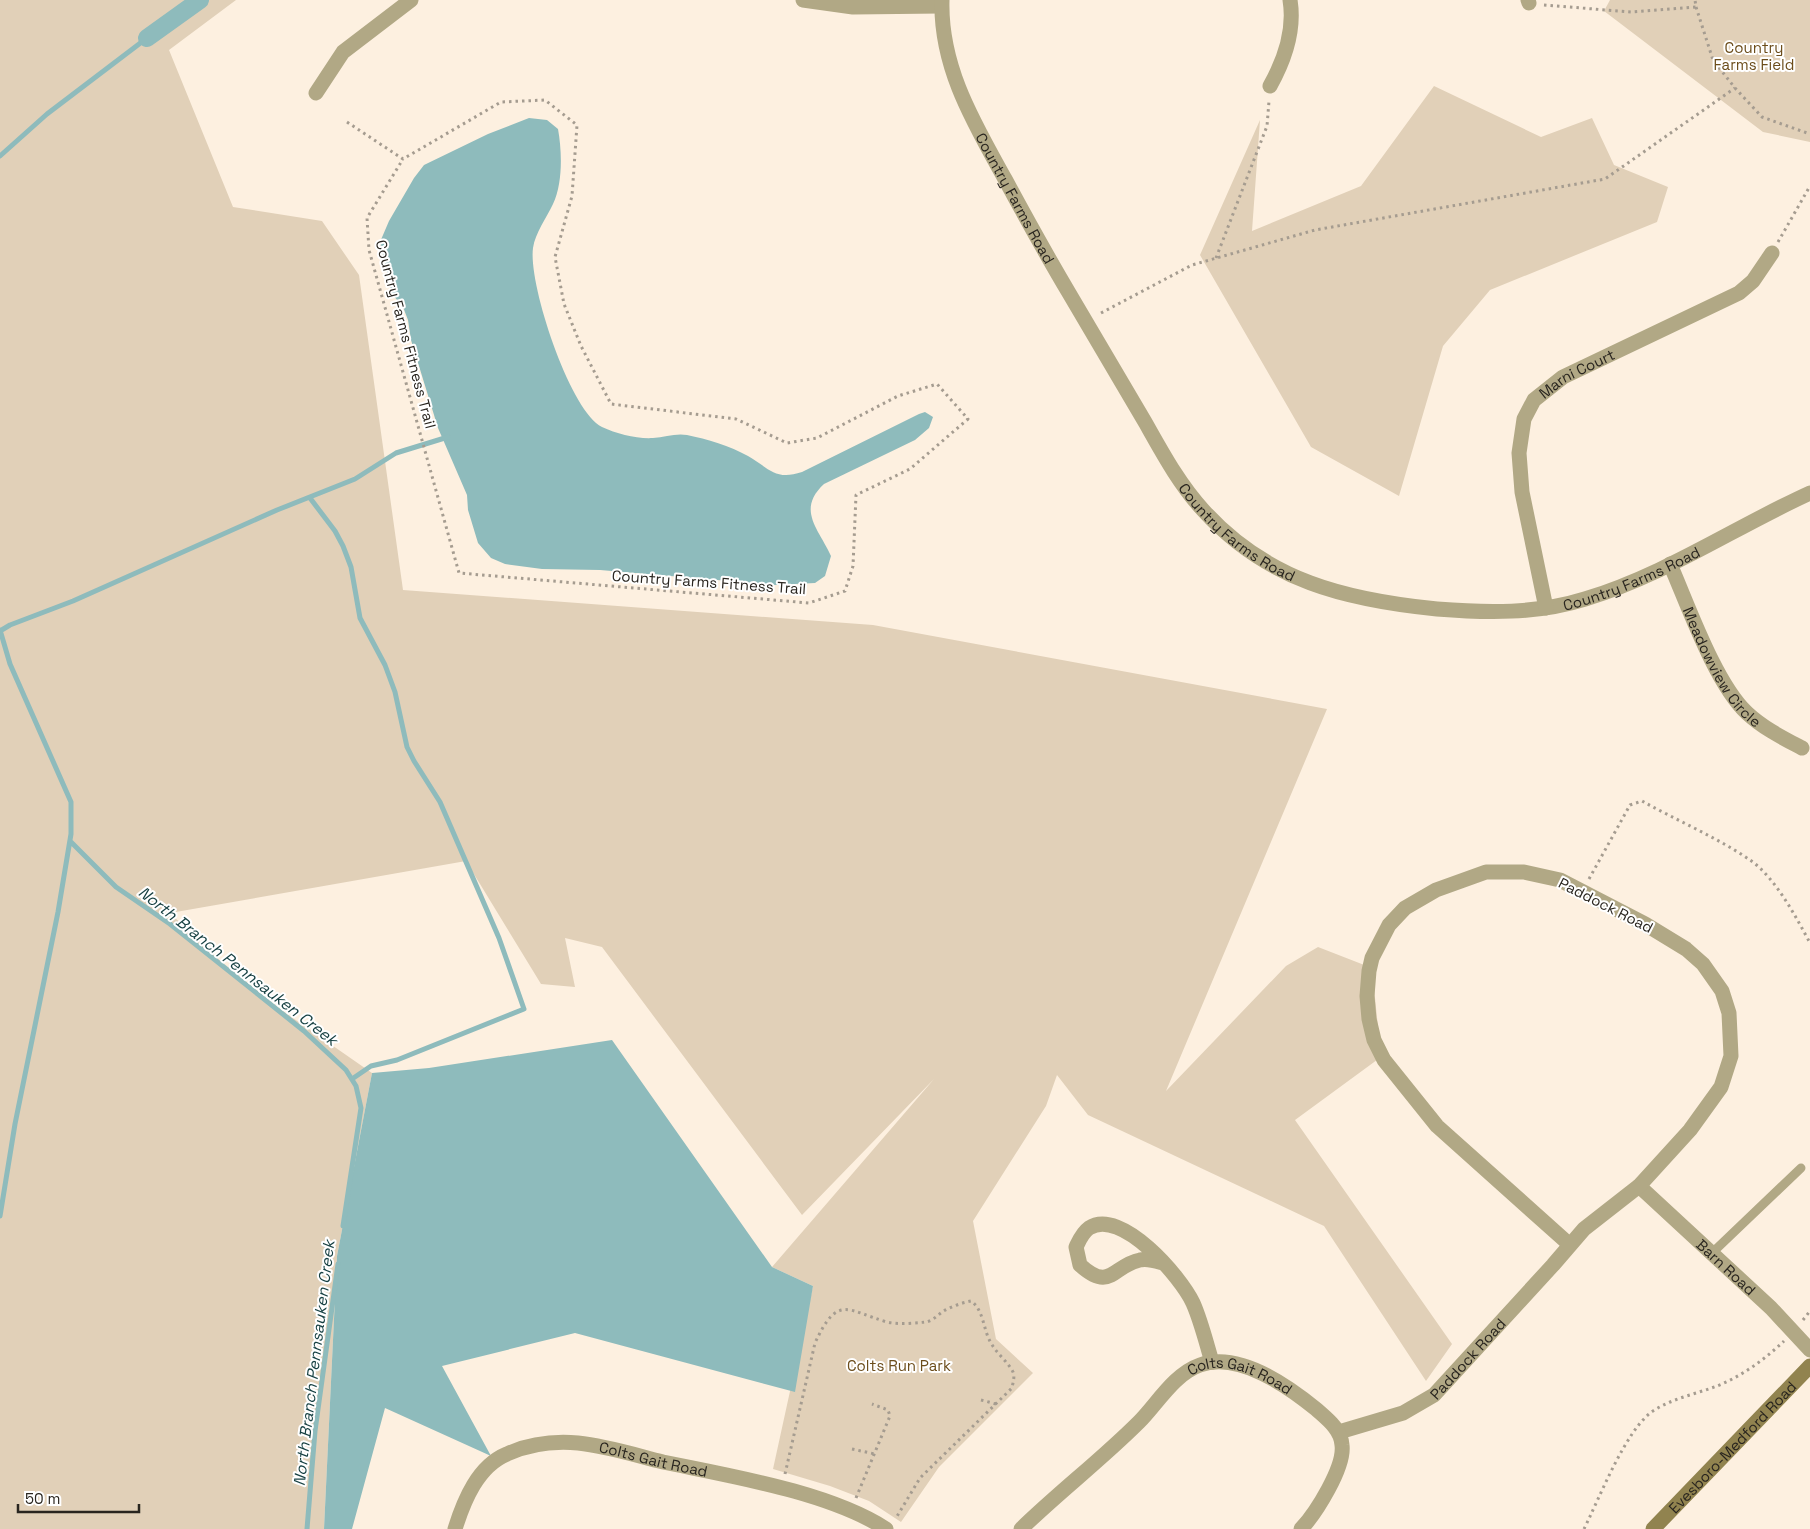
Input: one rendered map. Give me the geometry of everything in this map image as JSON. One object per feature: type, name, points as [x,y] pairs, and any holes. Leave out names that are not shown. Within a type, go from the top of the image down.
[{"type":"street","points":[[316,93],[343,52],[411,0]]},
{"type":"street","points":[[803,0],[853,7],[941,3]]},
{"type":"street","points":[[1270,86],[1281,66],[1286,47],[1290,26],[1290,0]]},
{"type":"street","name":"Country Farms Road","points":[[941,3],[949,62],[967,109],[986,148],[1171,467],[1196,502],[1219,528],[1239,544],[1282,571],[1328,591],[1400,605],[1470,611],[1519,612],[1546,608],[1609,591],[1670,564],[1810,492]]},
{"type":"street","name":"Marni Court","points":[[1546,608],[1522,492],[1519,463],[1520,435],[1524,419],[1534,400],[1563,377],[1739,293],[1753,281],[1772,253]]},
{"type":"street","name":"Meadowview Circle","points":[[1670,564],[1695,623],[1733,696],[1745,712],[1761,725],[1807,746]]},
{"type":"street","name":"Paddock Road","points":[[1339,1432],[1403,1413],[1434,1395],[1570,1245],[1584,1229],[1639,1186],[1699,1120],[1721,1087],[1731,1056],[1729,1013],[1716,981],[1695,956],[1656,930],[1582,891],[1549,877],[1498,871],[1472,876],[1436,890],[1405,908],[1389,925],[1372,958],[1367,996],[1369,1019],[1379,1050],[1390,1068],[1437,1126],[1570,1245]]},
{"type":"street","name":"Barn Road","points":[[1639,1186],[1771,1308],[1810,1350]]},
{"type":"street","points":[[1163,1263],[1139,1260],[1116,1274],[1107,1277],[1097,1276],[1080,1265],[1076,1248],[1088,1229],[1096,1225],[1117,1226],[1139,1241],[1163,1263],[1176,1276],[1193,1303],[1212,1362]]},
{"type":"street","name":"Colts Gait Road","points":[[1020,1529],[1058,1493],[1126,1435],[1180,1378],[1192,1368],[1212,1362],[1242,1366],[1273,1379],[1299,1396],[1339,1432]]},
{"type":"street","name":"Evesboro-Medford Road","points":[[1653,1529],[1810,1366]]},
{"type":"street","points":[[1301,1529],[1316,1510],[1335,1472],[1342,1452],[1339,1432]]},
{"type":"street","name":"Colts Gait Road","points":[[456,1529],[468,1495],[491,1464],[506,1454],[541,1444],[568,1443],[597,1446],[782,1489],[890,1525]]},
{"type":"lane","points":[[1712,1253],[1801,1168]]},
{"type":"path","points":[[1694,0],[1713,60],[1735,88],[1762,117],[1810,134]]},
{"type":"path","points":[[1528,1],[1580,10],[1631,12],[1696,7]]},
{"type":"path","points":[[1215,258],[1267,126],[1270,86]]},
{"type":"path","points":[[1101,313],[1192,265],[1315,230],[1605,179],[1735,88]]},
{"type":"path","name":"Country Farms Fitness Trail","points":[[544,100],[577,125],[572,196],[555,256],[564,304],[581,346],[612,404],[736,419],[787,444],[817,438],[898,396],[937,384],[968,419],[910,469],[856,495],[854,566],[845,591],[809,602],[459,573],[369,250],[367,218],[403,158],[501,102],[544,100]]},
{"type":"path","points":[[347,122],[403,158]]},
{"type":"path","points":[[1772,253],[1810,186]]},
{"type":"path","points":[[1582,891],[1630,805],[1642,801],[1751,860],[1767,876],[1798,920],[1810,943]]},
{"type":"path","points":[[782,1489],[815,1343],[820,1332],[836,1312],[845,1308],[854,1309],[897,1324],[928,1322],[943,1311],[970,1302],[980,1313],[992,1345],[1012,1371],[1014,1378],[1012,1388],[920,1478],[890,1525]]},
{"type":"path","points":[[1584,1529],[1628,1440],[1652,1411],[1674,1400],[1718,1386],[1742,1374],[1767,1358],[1794,1332],[1810,1311]]},
{"type":"path","points":[[981,1400],[996,1404]]},
{"type":"path","points":[[851,1511],[890,1416],[888,1410],[872,1404]]},
{"type":"path","points":[[852,1449],[875,1454]]},
{"type":"green space","name":"Colts Run Park","points":[[0,0],[236,0],[169,50],[233,207],[322,221],[359,275],[403,590],[873,625],[1327,709],[1166,1091],[1286,966],[1318,947],[1372,968],[1381,1057],[1295,1120],[1452,1344],[1426,1381],[1324,1226],[1088,1115],[1057,1075],[1046,1106],[973,1221],[996,1339],[1033,1373],[939,1467],[901,1522],[869,1501],[830,1486],[773,1469],[813,1286],[772,1267],[934,1079],[802,1215],[602,947],[565,938],[575,987],[541,984],[466,861],[170,913],[244,984],[372,1073],[337,1256],[324,1529],[0,1529]]},
{"type":"green space","name":"Country Farms Field","points":[[1610,0],[1810,0],[1810,142],[1763,132],[1604,11]]},
{"type":"green space","points":[[1434,86],[1541,137],[1592,118],[1614,165],[1668,187],[1657,222],[1490,290],[1443,346],[1399,496],[1311,447],[1200,255],[1260,120],[1252,231],[1361,186]]},
{"type":"water","points":[[529,118],[547,120],[558,129],[561,157],[559,187],[534,242],[533,265],[537,289],[544,316],[565,373],[577,397],[590,416],[602,427],[640,438],[683,435],[718,443],[748,456],[773,472],[785,475],[802,472],[919,414],[925,412],[933,417],[929,428],[915,440],[824,484],[816,493],[812,502],[812,520],[831,556],[825,576],[815,583],[775,585],[600,570],[542,569],[505,564],[491,558],[478,543],[468,510],[467,495],[438,428],[411,340],[408,320],[403,307],[392,294],[380,242],[389,221],[414,178],[424,165],[488,134]]},
{"type":"water","points":[[612,1040],[772,1267],[813,1286],[795,1392],[575,1333],[442,1366],[491,1456],[385,1408],[352,1529],[324,1529],[337,1256],[372,1073],[429,1068]]},
{"type":"waterway","points":[[147,38],[200,0]]},
{"type":"waterway","points":[[0,156],[47,114],[147,38]]},
{"type":"waterway","points":[[0,631],[10,625],[73,601],[277,510],[355,479],[396,453],[448,437]]},
{"type":"waterway","points":[[310,498],[335,531],[343,546],[351,567],[360,618],[385,665],[395,692],[407,747],[440,802],[499,938],[524,1009],[397,1060],[371,1066],[352,1079]]},
{"type":"waterway","points":[[0,630],[10,664],[71,802],[71,834],[58,912],[15,1124],[0,1216]]},
{"type":"waterway","name":"North Branch Pennsauken Creek","points":[[70,841],[116,887],[170,924],[304,1031],[346,1070],[356,1086],[361,1108],[343,1226]]},
{"type":"waterway","name":"North Branch Pennsauken Creek","points":[[307,1529],[315,1431],[338,1264]]}]
